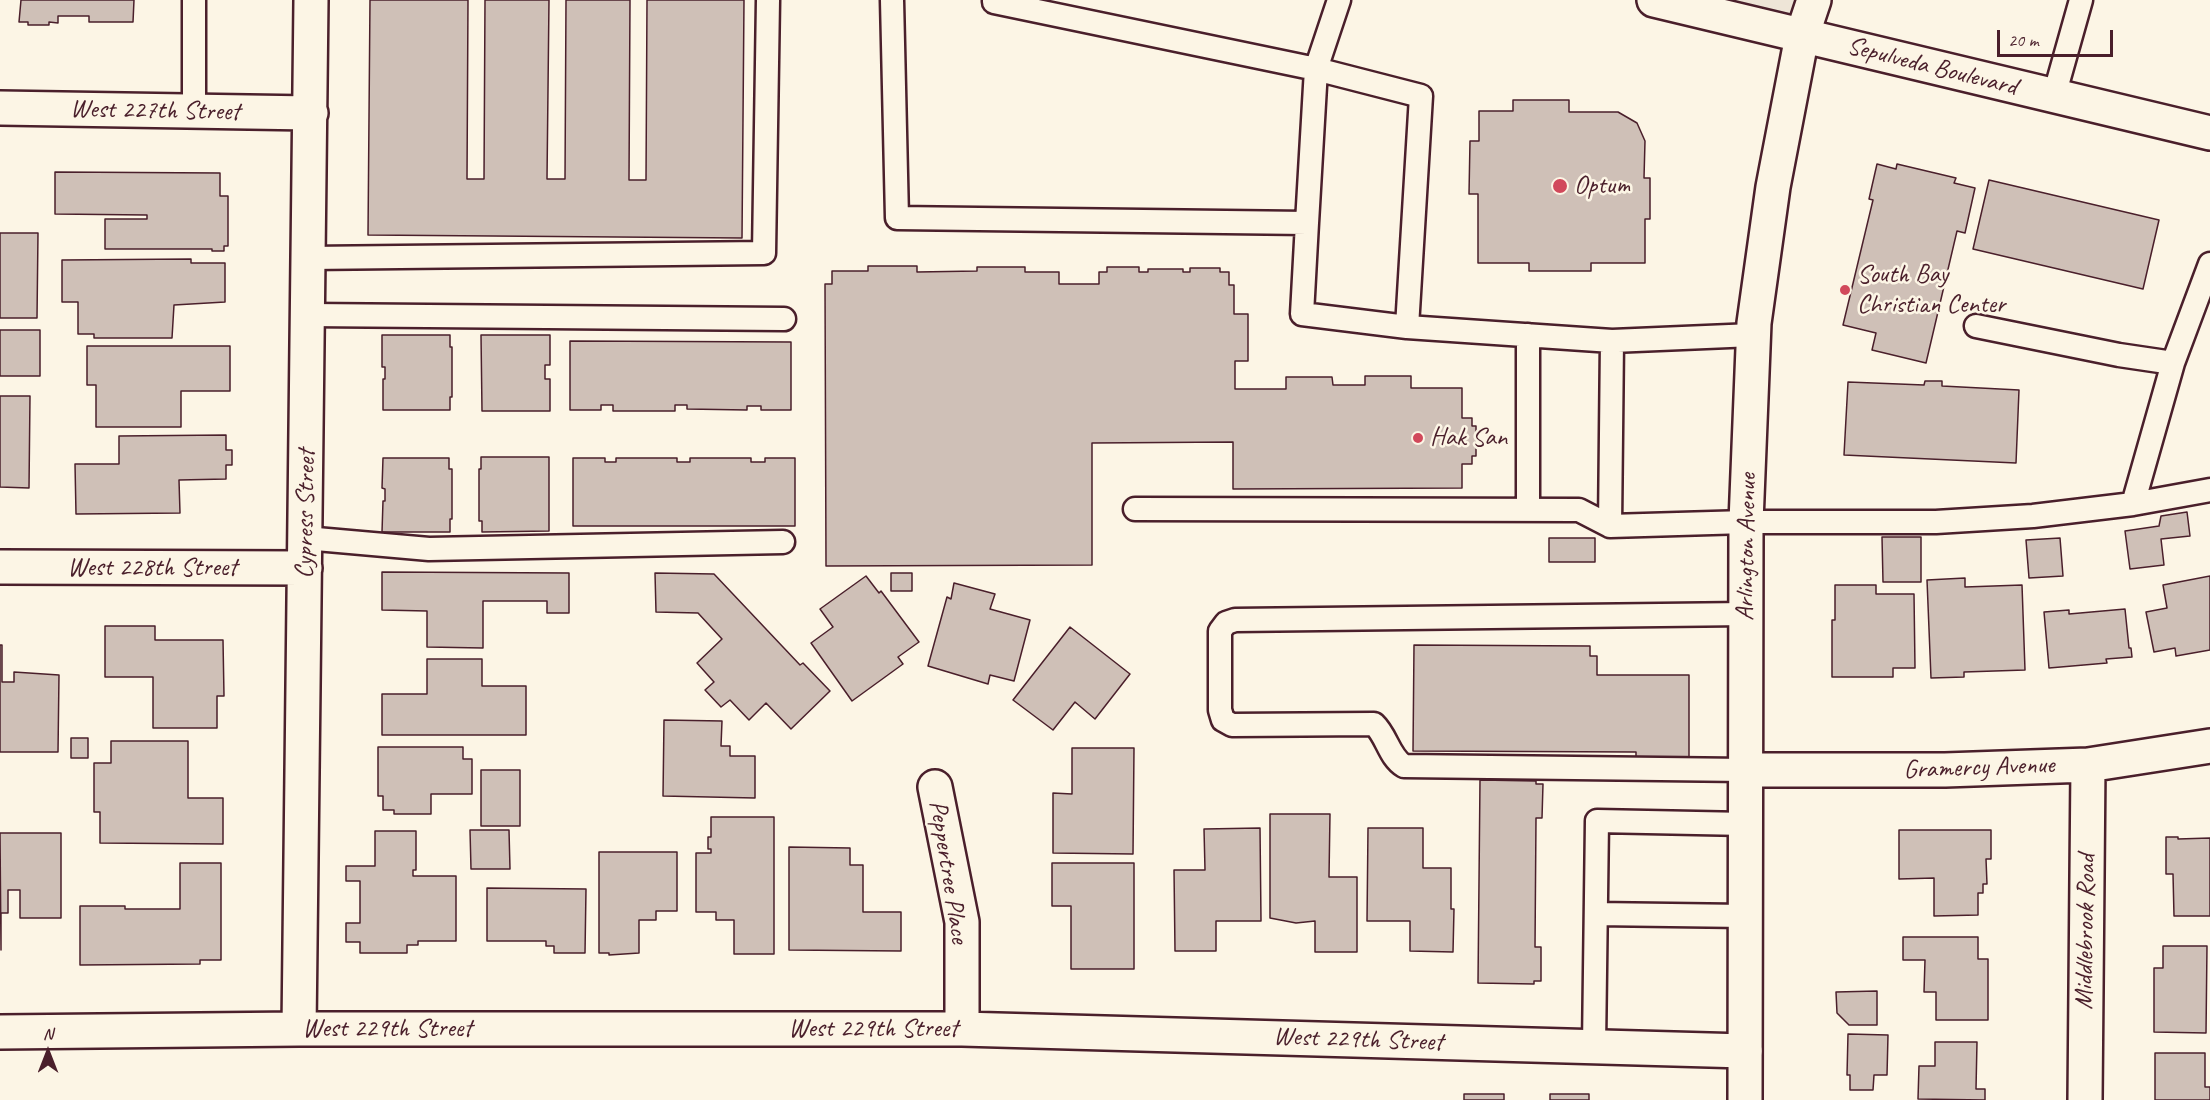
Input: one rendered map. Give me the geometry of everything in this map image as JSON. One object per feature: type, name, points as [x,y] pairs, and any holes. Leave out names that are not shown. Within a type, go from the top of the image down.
[{"type":"street","name":"Cypress Street","points":[[299,1029],[311,0]]},
{"type":"street","name":"Sepulveda Boulevard","points":[[1654,0],[2210,133]]},
{"type":"street","name":"Arlington Avenue","points":[[1745,1100],[1746,522],[1753,335],[1773,187],[1802,36],[1814,0]]},
{"type":"street","name":"West 227th Street","points":[[0,108],[311,113]]},
{"type":"street","name":"West 228th Street","points":[[0,567],[305,553]]},
{"type":"street","name":"Gramercy Avenue","points":[[1746,770],[1945,770],[2088,765],[2210,746]]},
{"type":"street","name":"Middlebrook Road","points":[[2085,1100],[2088,765]]},
{"type":"street","name":"Peppertree Place","points":[[935,787],[962,922],[962,1029]]},
{"type":"street","name":"West 229th Street","points":[[0,1032],[299,1029],[962,1029],[1745,1051]]},
{"type":"lane","points":[[194,0],[194,111]]},
{"type":"lane","points":[[309,258],[764,253],[768,0]]},
{"type":"lane","points":[[892,0],[897,218],[1307,223]]},
{"type":"lane","points":[[1339,0],[1316,69],[1302,314],[1407,327],[1612,341],[1753,335]]},
{"type":"lane","points":[[2054,96],[2081,0]]},
{"type":"lane","points":[[992,1],[1316,69],[1421,96],[1407,327]]},
{"type":"lane","points":[[2133,504],[2173,363],[2210,264]]},
{"type":"lane","points":[[309,315],[784,319]]},
{"type":"lane","points":[[1976,326],[2119,355],[2173,363]]},
{"type":"lane","points":[[1528,335],[1528,510]]},
{"type":"lane","points":[[1610,526],[1612,341]]},
{"type":"lane","points":[[1135,509],[1579,510],[1610,526],[1746,522],[1936,522],[2033,516],[2133,504],[2210,490]]},
{"type":"lane","points":[[305,553],[783,542]]},
{"type":"lane","points":[[1746,614],[1235,620],[1226,623],[1220,631],[1220,710],[1223,720],[1232,725],[1374,724],[1380,730],[1397,762],[1404,766],[1746,770]]},
{"type":"lane","points":[[1594,1046],[1597,821],[1746,824]]},
{"type":"lane","points":[[1596,914],[1745,916]]},
{"type":"shaded area","points":[[1697,0],[1807,0],[1798,25]]},
{"type":"building","points":[[21,0],[134,0],[133,22],[89,22],[89,16],[58,16],[58,23],[28,25],[28,22],[19,22]]},
{"type":"building","points":[[370,0],[468,0],[467,179],[484,179],[485,0],[549,0],[547,179],[565,179],[566,0],[630,0],[629,180],[646,180],[647,0],[744,0],[742,238],[368,235]]},
{"type":"building","name":"Optum","points":[[1513,100],[1569,100],[1569,112],[1618,112],[1637,123],[1645,141],[1644,178],[1650,178],[1650,219],[1645,219],[1645,263],[1591,263],[1591,271],[1529,271],[1529,263],[1478,263],[1478,194],[1469,194],[1470,141],[1479,141],[1479,111],[1513,111]]},
{"type":"building","points":[[1877,164],[1896,169],[1897,164],[1956,178],[1954,183],[1975,188],[1965,233],[1957,231],[1926,363],[1872,350],[1876,333],[1843,325],[1873,200],[1869,199]]},
{"type":"building","points":[[55,172],[220,173],[220,196],[228,196],[228,246],[224,246],[224,251],[105,249],[105,219],[147,219],[147,215],[55,214]]},
{"type":"building","points":[[1989,180],[2159,220],[2143,289],[1973,249]]},
{"type":"building","points":[[0,233],[38,233],[37,318],[0,318]]},
{"type":"building","points":[[191,259],[191,263],[225,263],[225,302],[174,305],[172,338],[94,338],[94,334],[78,334],[78,302],[62,302],[62,260]]},
{"type":"building","points":[[868,266],[917,266],[917,272],[977,271],[977,267],[1025,267],[1025,272],[1059,272],[1059,284],[1099,284],[1099,272],[1107,272],[1107,267],[1139,267],[1139,272],[1148,272],[1148,269],[1183,269],[1183,272],[1190,272],[1190,268],[1220,268],[1220,272],[1229,272],[1229,285],[1234,285],[1234,314],[1248,314],[1248,361],[1235,361],[1235,389],[1286,389],[1286,377],[1332,377],[1333,385],[1365,385],[1365,376],[1411,376],[1411,388],[1462,388],[1462,418],[1472,418],[1472,426],[1476,426],[1476,456],[1472,456],[1472,464],[1462,464],[1462,488],[1233,489],[1233,442],[1092,443],[1092,565],[826,566],[825,284],[832,284],[832,271],[868,271]]},
{"type":"building","points":[[0,330],[40,330],[40,376],[0,376]]},
{"type":"building","points":[[382,335],[450,335],[452,397],[450,397],[450,410],[383,410],[385,367],[382,367]]},
{"type":"building","points":[[481,335],[550,335],[550,365],[545,365],[545,379],[550,379],[550,411],[482,411]]},
{"type":"building","points":[[570,341],[791,342],[791,410],[761,410],[761,406],[747,406],[747,410],[687,409],[687,405],[675,405],[675,411],[613,411],[613,405],[601,405],[601,410],[570,410]]},
{"type":"building","points":[[87,346],[230,346],[230,391],[181,391],[181,427],[96,427],[96,385],[87,385]]},
{"type":"building","points":[[1925,381],[1942,381],[1942,386],[2019,390],[2016,463],[1844,455],[1848,382],[1924,385]]},
{"type":"building","points":[[0,396],[30,396],[29,488],[0,487]]},
{"type":"building","points":[[226,435],[226,450],[232,450],[232,465],[226,465],[226,479],[179,480],[180,513],[76,514],[75,464],[119,464],[119,436]]},
{"type":"building","points":[[481,457],[549,457],[549,531],[482,532],[482,521],[479,521]]},
{"type":"building","points":[[383,458],[449,458],[449,469],[452,469],[450,532],[382,532],[383,501],[385,501],[385,489],[382,488]]},
{"type":"building","points":[[573,458],[605,458],[605,462],[616,462],[616,458],[677,458],[677,462],[690,462],[690,458],[751,458],[751,462],[765,462],[765,458],[795,458],[795,526],[573,526]]},
{"type":"building","points":[[2187,512],[2190,536],[2161,539],[2164,565],[2130,569],[2125,531],[2159,526],[2161,516]]},
{"type":"building","points":[[1882,537],[1921,537],[1921,582],[1883,582]]},
{"type":"building","points":[[1549,538],[1595,538],[1595,562],[1549,562]]},
{"type":"building","points":[[2060,538],[2063,576],[2029,578],[2026,540]]},
{"type":"building","points":[[382,572],[569,573],[569,613],[547,613],[547,601],[483,601],[483,648],[427,647],[427,611],[382,610]]},
{"type":"building","points":[[655,573],[714,574],[800,665],[803,663],[830,691],[791,729],[766,703],[749,720],[730,700],[721,707],[705,690],[714,682],[697,663],[722,639],[698,613],[656,612]]},
{"type":"building","points":[[891,573],[912,573],[912,591],[891,591]]},
{"type":"building","points":[[866,576],[879,593],[881,591],[919,642],[898,657],[903,664],[852,701],[811,643],[833,627],[820,609]]},
{"type":"building","points":[[2210,576],[2210,650],[2176,656],[2175,648],[2154,652],[2146,612],[2167,608],[2163,585]]},
{"type":"building","points":[[1965,578],[1965,587],[2022,585],[2025,670],[1964,672],[1964,677],[1931,678],[1927,580]]},
{"type":"building","points":[[954,583],[995,594],[990,609],[1030,620],[1014,681],[990,675],[988,684],[928,666],[947,597],[951,599]]},
{"type":"building","points":[[1835,585],[1876,585],[1876,594],[1914,594],[1915,668],[1893,668],[1893,677],[1832,677],[1832,620],[1835,620]]},
{"type":"building","points":[[2125,609],[2132,657],[2106,659],[2107,663],[2049,668],[2044,612],[2069,610],[2069,614]]},
{"type":"building","points":[[105,626],[155,626],[155,640],[223,640],[224,696],[217,696],[217,728],[153,728],[153,677],[105,677]]},
{"type":"building","points":[[1070,627],[1130,674],[1095,719],[1075,702],[1053,730],[1013,700]]},
{"type":"building","points":[[0,645],[2,645],[2,682],[14,682],[14,672],[59,675],[58,752],[0,752]]},
{"type":"building","points":[[1414,645],[1590,646],[1590,656],[1597,656],[1597,675],[1689,675],[1689,759],[1636,759],[1636,752],[1413,751]]},
{"type":"building","points":[[427,659],[482,659],[482,686],[526,686],[526,735],[382,735],[382,694],[427,694]]},
{"type":"building","points":[[664,720],[722,721],[721,746],[730,746],[730,756],[755,756],[755,798],[663,796]]},
{"type":"building","points":[[71,738],[88,738],[88,758],[71,758]]},
{"type":"building","points":[[111,741],[188,741],[188,798],[223,798],[223,844],[100,843],[100,812],[94,812],[94,763],[111,763]]},
{"type":"building","points":[[378,747],[463,747],[463,759],[472,759],[472,794],[431,794],[431,814],[394,814],[394,810],[383,810],[383,796],[378,796]]},
{"type":"building","points":[[1072,748],[1134,748],[1133,854],[1053,853],[1053,793],[1072,794]]},
{"type":"building","points":[[481,770],[520,770],[520,826],[481,826]]},
{"type":"building","points":[[1480,780],[1536,781],[1536,784],[1543,784],[1542,818],[1536,818],[1535,947],[1541,947],[1541,981],[1534,981],[1534,984],[1478,983]]},
{"type":"building","points":[[1270,814],[1330,814],[1329,877],[1357,877],[1357,952],[1315,952],[1315,921],[1296,923],[1270,918]]},
{"type":"building","points":[[711,817],[774,817],[774,954],[734,954],[734,920],[716,920],[716,912],[696,912],[696,853],[711,853],[711,849],[708,849],[708,837],[711,837]]},
{"type":"building","points":[[1260,828],[1261,921],[1216,921],[1216,951],[1175,951],[1174,870],[1205,870],[1204,829]]},
{"type":"building","points":[[1368,828],[1423,828],[1423,868],[1451,868],[1451,909],[1454,909],[1453,952],[1410,951],[1410,921],[1367,921]]},
{"type":"building","points":[[470,830],[509,830],[510,869],[471,869]]},
{"type":"building","points":[[1899,830],[1991,830],[1991,859],[1986,859],[1987,884],[1983,884],[1983,893],[1978,893],[1978,915],[1934,916],[1934,878],[1899,879]]},
{"type":"building","points":[[375,831],[416,831],[416,870],[413,870],[413,876],[456,876],[456,941],[418,941],[418,945],[407,945],[407,953],[360,953],[360,942],[346,942],[346,923],[360,923],[360,881],[346,881],[346,866],[375,866]]},
{"type":"building","points":[[0,833],[61,833],[61,918],[20,918],[20,890],[8,890],[8,913],[1,913],[1,950]]},
{"type":"building","points":[[2166,837],[2210,838],[2210,916],[2174,916],[2173,874],[2166,874]]},
{"type":"building","points":[[789,847],[850,848],[850,865],[863,865],[863,912],[901,912],[901,951],[789,950]]},
{"type":"building","points":[[599,852],[677,852],[677,911],[656,911],[656,920],[639,920],[639,953],[609,955],[609,953],[599,953]]},
{"type":"building","points":[[180,863],[221,863],[221,960],[200,960],[200,964],[80,965],[80,906],[180,909]]},
{"type":"building","points":[[1052,863],[1134,863],[1134,969],[1071,969],[1071,906],[1052,906]]},
{"type":"building","points":[[487,888],[586,889],[585,953],[554,953],[554,946],[546,946],[546,941],[487,941]]},
{"type":"building","points":[[1903,937],[1978,937],[1978,959],[1988,959],[1988,1020],[1936,1020],[1936,992],[1924,992],[1925,960],[1903,960]]},
{"type":"building","points":[[2163,946],[2207,946],[2206,1033],[2154,1032],[2154,968],[2163,968]]},
{"type":"building","points":[[1877,991],[1877,1025],[1849,1025],[1837,1013],[1836,992]]},
{"type":"building","points":[[1848,1034],[1888,1035],[1887,1075],[1874,1075],[1873,1090],[1850,1090],[1850,1075],[1847,1075]]},
{"type":"building","points":[[1935,1042],[1977,1042],[1976,1089],[1985,1089],[1985,1100],[1918,1099],[1919,1066],[1935,1066]]},
{"type":"building","points":[[2155,1053],[2205,1053],[2205,1087],[2210,1087],[2210,1100],[2155,1100]]},
{"type":"building","points":[[1464,1094],[1504,1094],[1504,1100],[1464,1100]]},
{"type":"building","points":[[1550,1094],[1589,1094],[1589,1100],[1550,1100]]},
{"type":"place","name":"Optum","points":[[1560,186]]},
{"type":"place","name":"South Bay Christian Center","points":[[1845,290]]},
{"type":"place","name":"Hak San","points":[[1418,438]]}]
